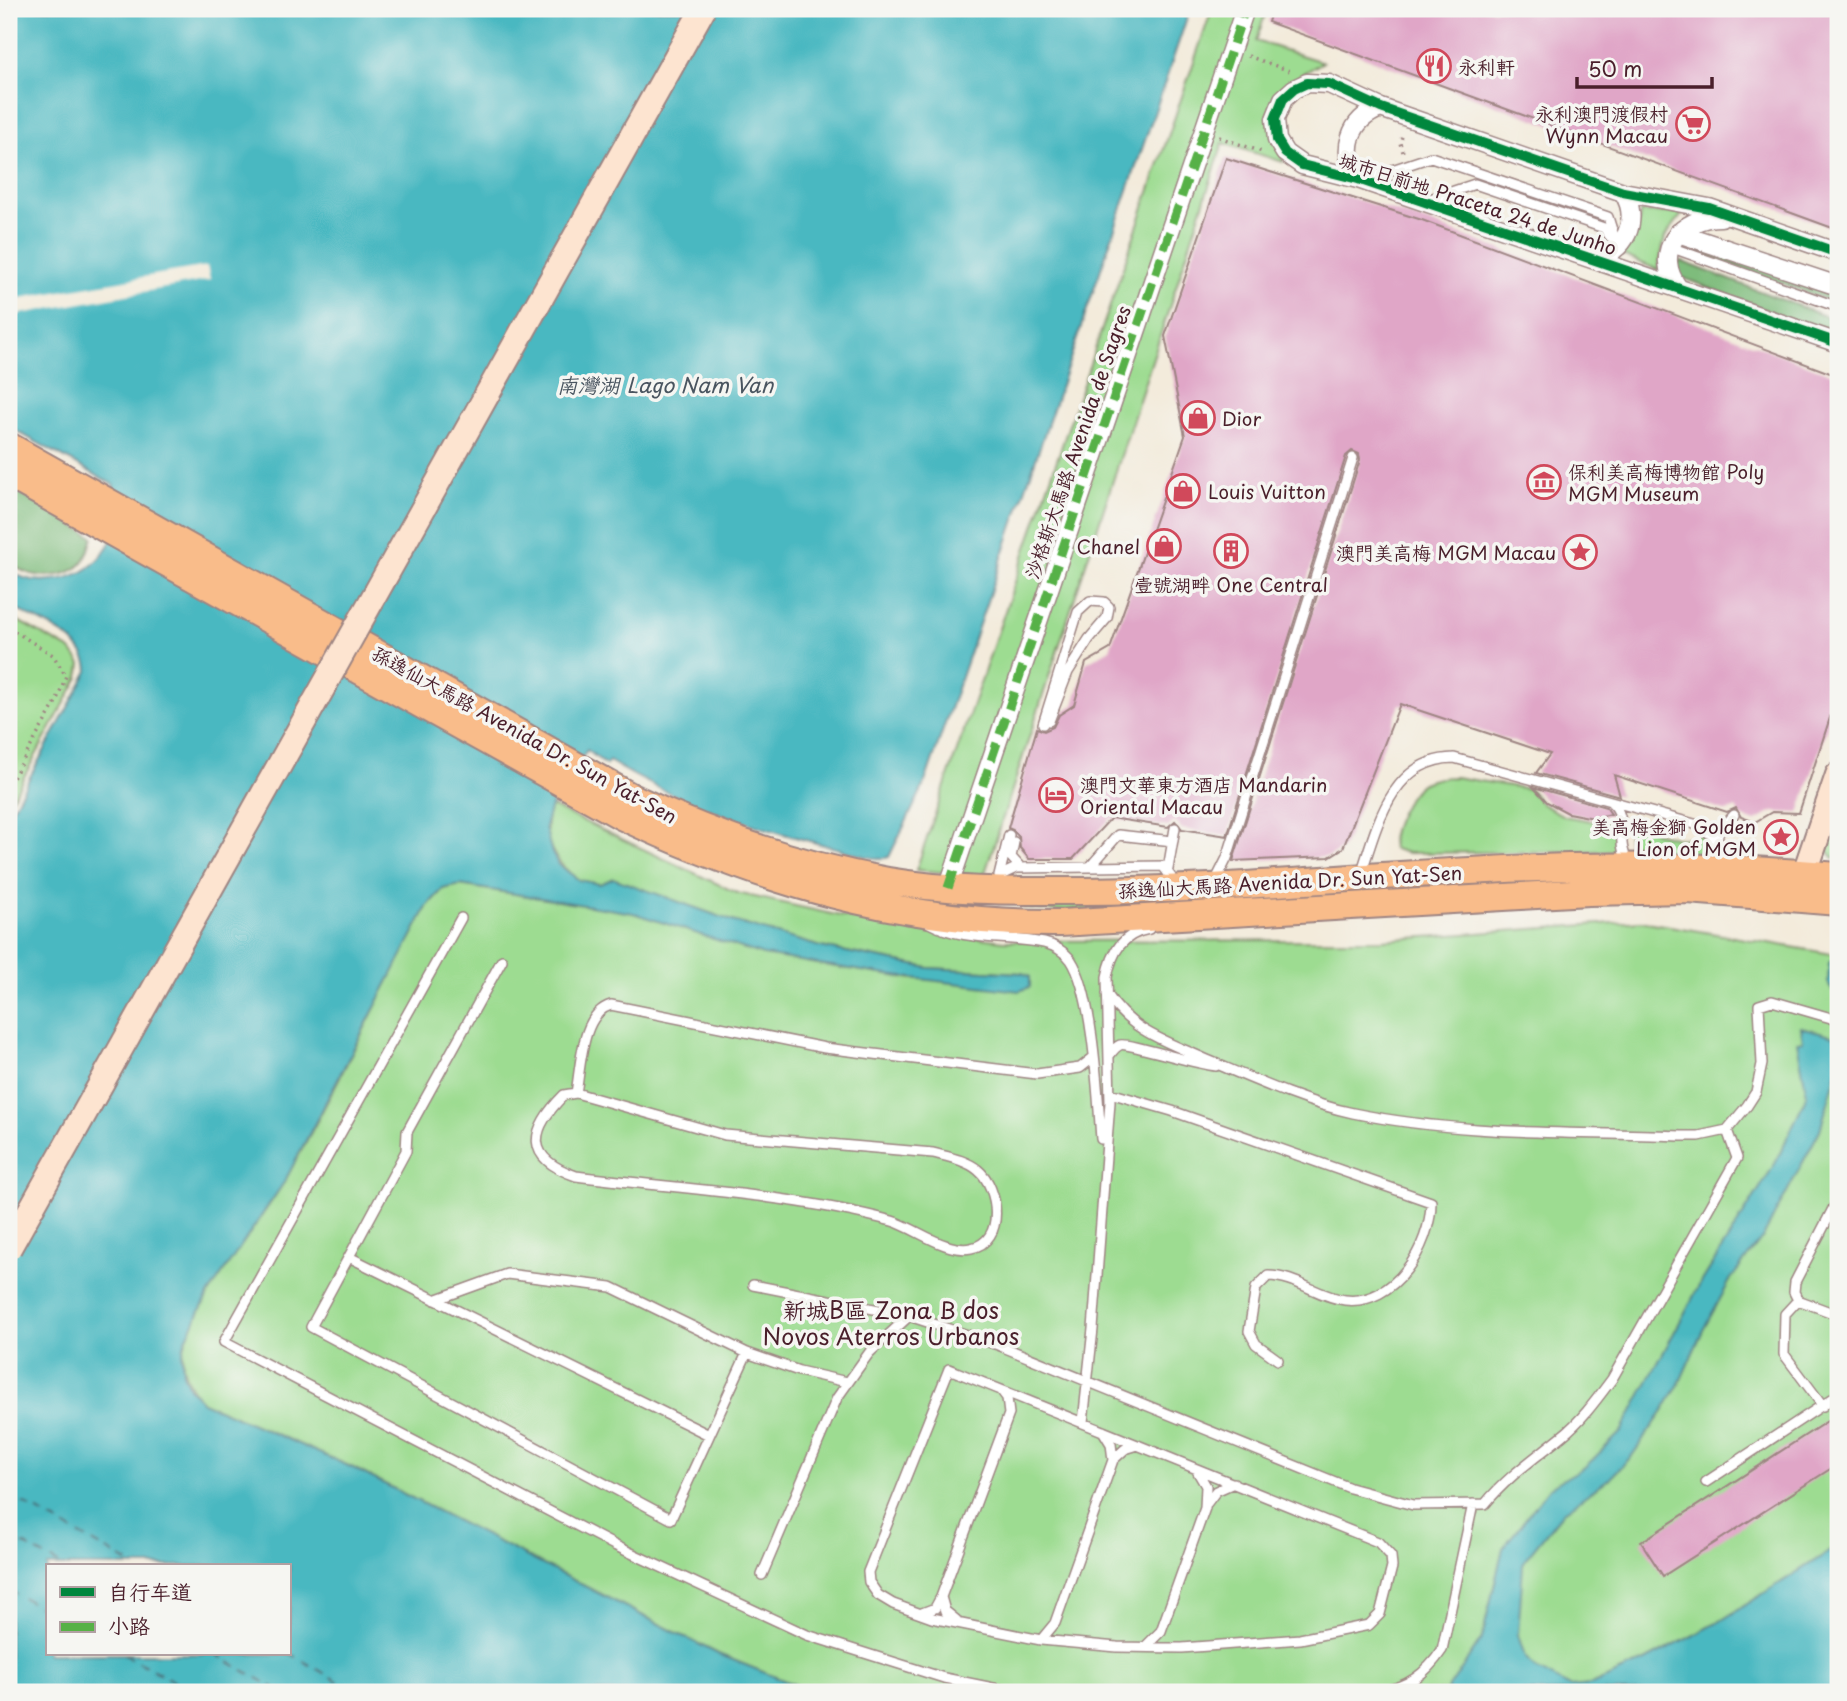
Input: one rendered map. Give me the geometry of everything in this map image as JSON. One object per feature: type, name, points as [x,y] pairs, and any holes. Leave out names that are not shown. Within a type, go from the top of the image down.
[{"type":"main road","points":[[9,1248],[703,9]]},
{"type":"main road","name":"孫逸仙大馬路 Avenida Dr. Sun Yat-Sen","points":[[9,446],[109,516],[582,782],[662,836],[781,880],[912,913],[1002,923],[1304,915],[1589,892],[1801,886],[1838,876]]},
{"type":"main road","name":"孫逸仙大馬路 Avenida Dr. Sun Yat-Sen","points":[[9,475],[109,516]]},
{"type":"main road","points":[[1801,886],[1838,775]]},
{"type":"main road","name":"孫逸仙大馬路 Avenida Dr. Sun Yat-Sen","points":[[582,782],[632,797],[730,840],[823,868],[948,888],[998,884],[1196,889],[1487,870],[1634,867],[1731,869],[1801,886],[1838,902]]},
{"type":"main road","points":[[998,884],[1001,901],[1012,911],[1060,923]]},
{"type":"street","name":"沙格斯大馬路 Avenida de Sagres","points":[[948,888],[1245,9]]},
{"type":"street","points":[[1302,165],[1285,153],[1275,126],[1279,105],[1294,89],[1307,83],[1329,84],[1408,118],[1623,192],[1709,208],[1838,253]]},
{"type":"street","name":"城市日前地 Praceta 24 de Junho","points":[[1361,179],[1349,158],[1350,137],[1362,119],[1381,108]]},
{"type":"street","name":"城市日前地 Praceta 24 de Junho","points":[[1302,165],[1361,179],[1837,343]]},
{"type":"street","name":"城市日前地 Praceta 24 de Junho","points":[[1593,259],[1618,248],[1626,237],[1631,217],[1623,192]]},
{"type":"street","points":[[1679,289],[1669,268],[1674,240],[1701,219],[1736,218]]},
{"type":"street","points":[[1674,240],[1838,286]]},
{"type":"lane","points":[[1361,179],[1431,157],[1608,217],[1618,248]]},
{"type":"lane","points":[[1424,201],[1475,184],[1604,228],[1618,248]]},
{"type":"lane","points":[[1674,240],[1838,307]]},
{"type":"lane","points":[[998,884],[1007,870],[1021,868],[1163,866],[1168,869],[1175,883],[1196,889],[1219,877],[1353,458]]},
{"type":"lane","points":[[1090,601],[1104,602],[1109,607],[1107,618],[1077,654],[1046,723],[1078,612],[1090,601]]},
{"type":"lane","points":[[1359,879],[1391,795],[1406,775],[1424,763],[1454,758],[1698,825],[1707,830],[1717,844],[1724,863],[1731,869]]},
{"type":"lane","points":[[1607,800],[1616,806],[1621,816],[1623,855],[1634,867]]},
{"type":"lane","points":[[1717,844],[1718,833],[1734,815]]},
{"type":"lane","points":[[1168,869],[1175,828]]},
{"type":"lane","points":[[1090,867],[1118,835],[1173,841]]},
{"type":"lane","points":[[998,884],[1012,838],[1011,857],[1021,868]]},
{"type":"lane","points":[[1227,858],[1233,875],[1251,887]]},
{"type":"lane","points":[[912,913],[949,933],[1044,943],[1070,960],[1078,976],[1090,1030],[1103,1162]]},
{"type":"lane","points":[[461,918],[225,1342],[616,1546],[807,1635],[932,1674],[1013,1692]]},
{"type":"lane","points":[[1083,1422],[1093,1329],[1110,1093],[1108,995],[1111,959],[1125,938],[1152,928],[1193,926]]},
{"type":"lane","points":[[502,960],[407,1132],[406,1151],[311,1327],[671,1519],[747,1353]]},
{"type":"lane","points":[[1108,995],[1123,1015],[1146,1033],[1222,1066],[1351,1112],[1464,1129],[1690,1136],[1727,1129],[1747,1106],[1760,1076],[1759,1005],[1765,1001],[1780,1003],[1838,1020]]},
{"type":"lane","points":[[576,1093],[592,1018],[600,1009],[611,1005],[825,1048],[1037,1074],[1080,1068],[1094,1057]]},
{"type":"lane","points":[[1090,1030],[1109,1042],[1126,1044],[1184,1062],[1222,1066]]},
{"type":"lane","points":[[1109,1057],[1116,1048],[1126,1044]]},
{"type":"lane","points":[[576,1093],[725,1135],[933,1153],[960,1161],[978,1170],[991,1185],[995,1214],[993,1232],[984,1243],[970,1249],[945,1244],[894,1222],[830,1209],[576,1176],[552,1168],[541,1156],[537,1139],[541,1124],[554,1105],[564,1095],[576,1093]]},
{"type":"lane","points":[[1110,1093],[1172,1111],[1431,1202],[1431,1216],[1423,1242],[1410,1265],[1386,1289],[1365,1301],[1341,1300],[1281,1276],[1268,1276],[1256,1288],[1249,1331],[1256,1344],[1278,1360]]},
{"type":"lane","points":[[753,1285],[909,1315],[998,1345],[1350,1488],[1413,1504],[1485,1504],[1504,1481],[1563,1435],[1593,1405],[1612,1379],[1737,1158],[1727,1129]]},
{"type":"lane","points":[[1838,1199],[1795,1282],[1794,1292],[1798,1300],[1838,1315]]},
{"type":"lane","points":[[349,1257],[709,1435]]},
{"type":"lane","points":[[435,1300],[507,1275],[611,1287],[747,1353],[799,1371],[847,1381]]},
{"type":"lane","points":[[1798,1300],[1785,1314],[1784,1354],[1823,1406]]},
{"type":"lane","points":[[762,1575],[847,1381],[869,1353],[909,1315]]},
{"type":"lane","points":[[949,1369],[1083,1422],[1385,1547],[1391,1556],[1392,1567],[1382,1608],[1369,1625],[1350,1631],[1300,1639],[1182,1648],[1143,1648],[1041,1640],[961,1624],[920,1614],[878,1595],[869,1582],[869,1572],[949,1369]]},
{"type":"lane","points":[[1001,1390],[1007,1398],[1009,1414]]},
{"type":"lane","points":[[1706,1482],[1838,1395]]},
{"type":"lane","points":[[920,1614],[934,1608],[941,1597],[1009,1414],[1016,1406],[1031,1402]]},
{"type":"lane","points":[[1041,1640],[1055,1623],[1113,1460],[1111,1444],[1102,1430]]},
{"type":"lane","points":[[1113,1460],[1125,1449],[1139,1445]]},
{"type":"lane","points":[[1194,1467],[1206,1486],[1205,1508]]},
{"type":"lane","points":[[1143,1648],[1156,1639],[1163,1625],[1205,1508],[1216,1491],[1234,1483]]},
{"type":"lane","points":[[1378,1692],[1396,1690],[1411,1682],[1431,1667],[1442,1650],[1473,1504]]},
{"type":"lane","points":[[941,1597],[945,1611],[961,1624]]},
{"type":"lane","points":[[1055,1623],[1061,1636],[1070,1643]]},
{"type":"lane","points":[[1163,1625],[1168,1640],[1182,1648]]},
{"type":"path","points":[[1231,50],[1292,71]]},
{"type":"path","points":[[1408,118],[1400,143],[1408,165]]},
{"type":"path","points":[[1204,132],[1302,165]]},
{"type":"path","points":[[9,628],[52,654],[66,676],[56,702],[9,785]]},
{"type":"green space","points":[[1212,9],[1267,9],[1256,41],[1323,62],[1299,76],[1282,91],[1283,162],[1223,143],[984,876],[916,870]]},
{"type":"green space","points":[[1640,212],[1683,213],[1665,237],[1658,270],[1618,253],[1633,234]]},
{"type":"green space","points":[[1692,243],[1838,289],[1838,304],[1684,247]]},
{"type":"green space","points":[[1678,260],[1838,321],[1838,338],[1678,276]]},
{"type":"green space","points":[[9,487],[93,537],[82,563],[66,573],[45,576],[24,572],[9,561]]},
{"type":"green space","points":[[9,616],[71,650],[81,664],[79,677],[9,804]]},
{"type":"green space","points":[[1455,777],[1529,789],[1542,804],[1564,816],[1609,824],[1615,832],[1616,851],[1408,853],[1393,849],[1391,842],[1395,824],[1417,787],[1427,781]]},
{"type":"green space","points":[[551,806],[737,893],[881,925],[1004,941],[1383,940],[1641,921],[1838,955],[1838,1546],[1719,1622],[1645,1661],[1591,1685],[1555,1692],[813,1692],[718,1654],[351,1467],[202,1402],[191,1388],[182,1357],[195,1318],[219,1277],[286,1178],[428,905],[443,889],[460,885],[577,904],[579,880],[562,865],[551,848],[548,817]],"holes":[[[612,879],[732,921],[821,947],[929,968],[1022,973],[913,979],[806,962]]]},
{"type":"green space","points":[[1838,816],[1838,857],[1834,858],[1827,850]]},
{"type":"green space","points":[[1634,819],[1643,820],[1654,832],[1682,839],[1703,834],[1711,844],[1712,853],[1629,853],[1628,827]]},
{"type":"green space","points":[[1651,876],[1056,911],[1024,908],[1027,903],[1548,878]]},
{"type":"water","name":"南灣湖 Lago Nam Van","points":[[9,9],[1190,9],[924,785],[889,857],[863,856],[719,813],[663,790],[609,761],[606,765],[587,750],[551,806],[545,827],[552,853],[559,865],[579,880],[600,884],[613,878],[732,921],[821,947],[929,968],[1022,973],[1030,976],[1030,987],[1019,991],[887,975],[763,955],[633,913],[460,885],[443,889],[428,905],[285,1181],[208,1295],[185,1341],[183,1373],[189,1388],[202,1402],[351,1467],[718,1654],[813,1692],[9,1692],[9,815],[88,671],[86,659],[70,639],[9,606],[9,570],[24,578],[40,581],[68,577],[93,564],[103,554],[131,500],[112,491],[114,485],[9,427]]},
{"type":"water","points":[[1838,955],[1838,997],[1828,983],[1829,963]]},
{"type":"water","points":[[1801,1027],[1835,1036],[1838,1068],[1820,1130],[1763,1237],[1731,1279],[1664,1410],[1631,1457],[1610,1478],[1563,1512],[1526,1558],[1523,1565],[1518,1635],[1525,1657],[1538,1670],[1570,1687],[1591,1685],[1645,1661],[1719,1622],[1838,1546],[1838,1692],[1446,1692],[1482,1638],[1503,1548],[1550,1487],[1586,1466],[1621,1432],[1699,1286],[1776,1162],[1807,1095],[1797,1042],[1803,1041]]},
{"type":"pier","points":[[207,266],[210,280],[9,316],[9,300]]},
{"type":"building","name":"永利澳門渡假村 Wynn Macau","points":[[1272,9],[1838,9],[1838,230],[1268,22]]},
{"type":"building","name":"澳門美高梅 MGM Macau","points":[[1226,158],[1422,220],[1838,376],[1838,693],[1799,813],[1772,812],[1755,822],[1741,817],[1736,808],[1727,812],[1614,775],[1620,796],[1536,773],[1550,754],[1400,704],[1343,848],[1329,857],[1233,861],[1360,460],[1359,454],[1352,451],[1346,456],[1227,836],[1182,829],[1175,821],[1168,827],[1111,818],[1073,859],[1029,859],[1020,848],[1019,837],[1008,828],[1037,728],[1044,731],[1053,727],[1059,715],[1074,705],[1086,663],[1110,649],[1185,436],[1165,336]]},
{"type":"building","points":[[1533,787],[1606,807],[1611,814],[1594,818],[1568,813],[1547,802]]},
{"type":"building","points":[[1838,1414],[1838,1464],[1663,1576],[1641,1542]]},
{"type":"ferry route","points":[[9,1495],[131,1564]]},
{"type":"ferry route","points":[[9,1536],[58,1564]]},
{"type":"ferry route","points":[[9,1590],[46,1610]]},
{"type":"ferry route","points":[[290,1654],[357,1692]]},
{"type":"ferry route","points":[[128,1656],[194,1692]]},
{"type":"ferry route","points":[[219,1656],[282,1692]]},
{"type":"marked path","points":[[948,888],[1245,9]]},
{"type":"cycle path","points":[[1838,253],[1709,208],[1623,192],[1381,108],[1329,84],[1307,83],[1294,89],[1283,99],[1275,119],[1277,140],[1285,153],[1302,165],[1358,179],[1838,343]]},
{"type":"place","name":"永利軒","points":[[1434,66]]},
{"type":"place","name":"永利澳門渡假村 Wynn Macau","points":[[1693,124]]},
{"type":"place","name":"Dior","points":[[1198,418]]},
{"type":"place","name":"保利美高梅博物館 Poly MGM Museum","points":[[1544,482]]},
{"type":"place","name":"Louis Vuitton","points":[[1183,491]]},
{"type":"place","name":"Chanel","points":[[1164,546]]},
{"type":"place","name":"壹號湖畔 One Central","points":[[1231,551]]},
{"type":"place","name":"澳門美高梅 MGM Macau","points":[[1580,552]]},
{"type":"place","name":"澳門文華東方酒店 Mandarin Oriental Macau","points":[[1056,795]]},
{"type":"place","name":"美高梅金獅 Golden Lion of MGM","points":[[1781,837]]},
{"type":"district","name":"新城B區 Zona B dos Novos Aterros Urbanos","points":[[891,1322]]}]
